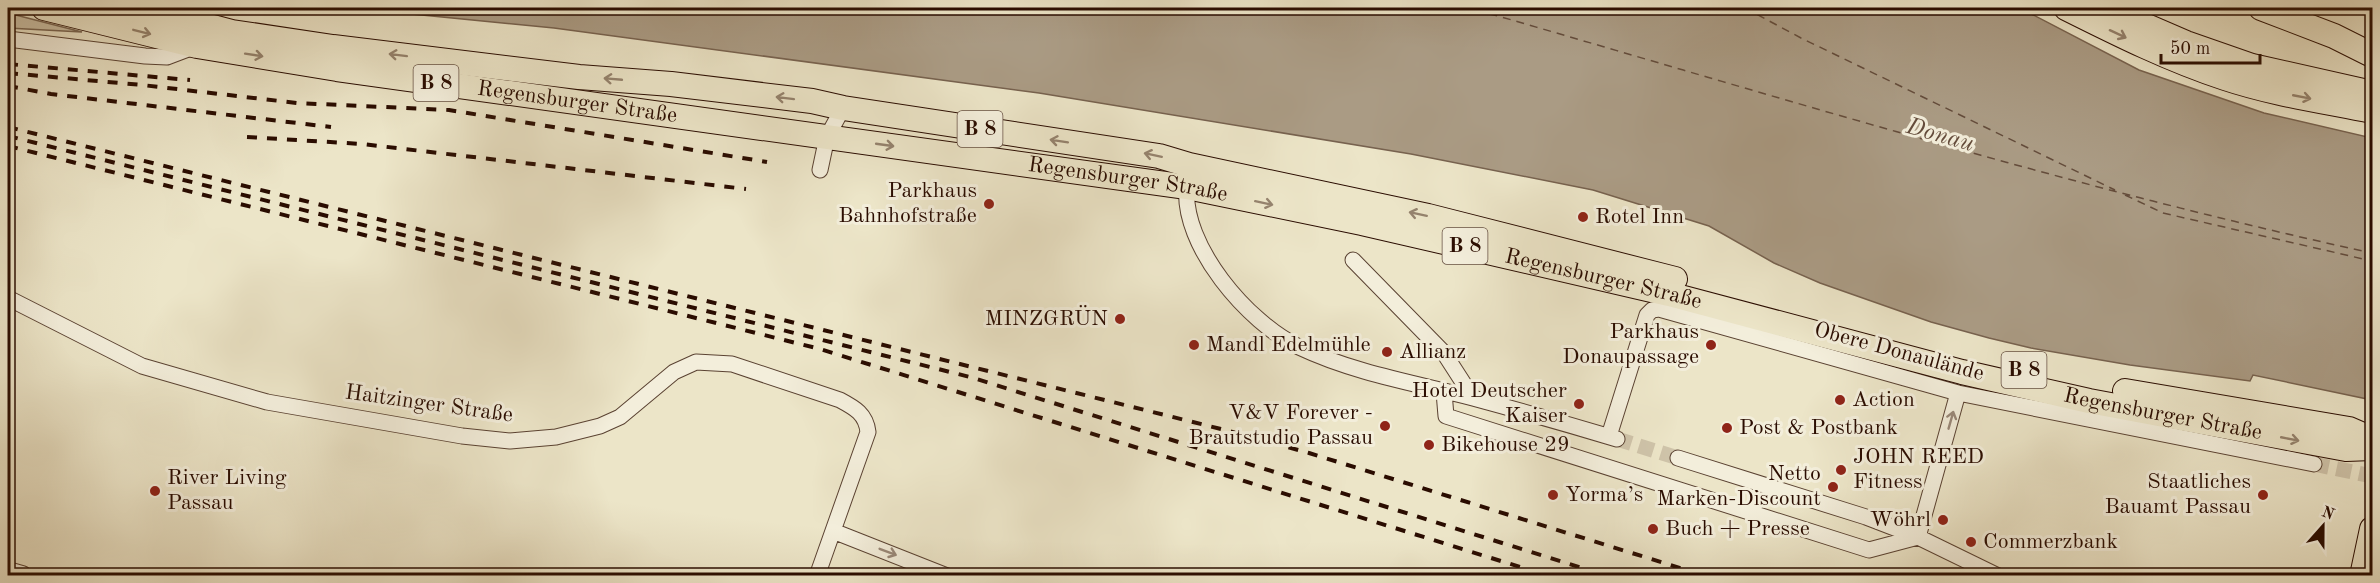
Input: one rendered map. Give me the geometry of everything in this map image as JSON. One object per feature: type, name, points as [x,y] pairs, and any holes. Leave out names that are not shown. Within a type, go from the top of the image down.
[{"type":"main road","name":"Regensburger Straße","points":[[45,8],[197,46],[337,69],[827,137],[1188,176],[1374,226],[1744,306],[2079,383],[2349,429],[2373,439]]},
{"type":"main road","name":"Regensburger Straße","points":[[120,8],[232,32],[333,47],[800,100],[1117,148],[1159,156],[1188,176]]},
{"type":"main road","points":[[2066,8],[2154,51],[2226,78],[2264,89],[2373,111]]},
{"type":"main road","points":[[2105,8],[2186,43],[2252,66],[2373,93]]},
{"type":"main road","points":[[2261,8],[2334,36],[2373,55]]},
{"type":"main road","points":[[2297,8],[2334,36]]},
{"type":"main road","points":[[197,46],[232,32]]},
{"type":"main road","name":"Regensburger Straße","points":[[1744,306],[1962,372],[2089,401],[2346,449],[2373,448]]},
{"type":"main road","points":[[2362,576],[2373,529]]},
{"type":"street","points":[[8,39],[166,57],[197,46]]},
{"type":"street","points":[[820,170],[827,137],[843,108]]},
{"type":"street","points":[[1188,176],[1185,200],[1194,236],[1222,280],[1263,322],[1298,346],[1352,368],[1473,398]]},
{"type":"street","points":[[1353,260],[1443,354],[1473,398]]},
{"type":"street","name":"Haitzinger Straße","points":[[8,298],[142,366],[267,402],[462,436],[510,441],[556,437],[600,426],[620,417],[675,372],[696,362],[732,364],[840,400],[855,408],[867,421],[868,432],[864,447],[833,531]]},
{"type":"street","name":"Obere Donaulände","points":[[1473,398],[1613,438],[1646,318],[1652,310],[1664,310],[1958,393],[2314,464]]},
{"type":"street","points":[[1444,392],[1446,416],[1869,550],[1918,537]]},
{"type":"street","points":[[1918,537],[1958,393]]},
{"type":"street","points":[[1678,458],[1866,517],[1918,537],[1998,576]]},
{"type":"street","points":[[817,576],[833,531],[947,576]]},
{"type":"street","points":[[8,572],[22,576]]},
{"type":"shaded area","points":[[8,13],[82,32],[8,28]]},
{"type":"water","name":"Donau","points":[[351,8],[2020,8],[2139,70],[2264,113],[2372,138],[2372,400],[2253,375],[2250,381],[2130,365],[2031,348],[1989,338],[1931,322],[1820,283],[1774,263],[1709,226],[1593,190],[1411,154],[1039,93],[554,28]]},
{"type":"ferry route","points":[[1462,8],[1498,16],[2042,172],[2152,201],[2372,253]]},
{"type":"ferry route","points":[[1745,8],[1801,38],[2115,190]]},
{"type":"ferry route","points":[[2125,195],[2163,213],[2372,261]]},
{"type":"tunnel","points":[[1617,439],[1678,458]]},
{"type":"tunnel","points":[[2314,464],[2372,476]]},
{"type":"railway","points":[[8,64],[190,80]]},
{"type":"railway","points":[[8,73],[142,85],[297,103],[449,110],[767,162]]},
{"type":"railway","points":[[8,86],[51,94],[331,127]]},
{"type":"railway","points":[[8,127],[1229,431],[1309,453],[1706,576]]},
{"type":"railway","points":[[8,136],[970,377],[1608,576]]},
{"type":"railway","points":[[247,137],[362,144],[746,189]]},
{"type":"railway","points":[[8,146],[820,349],[1549,576]]},
{"type":"place","name":"Parkhaus Bahnhofstraße","points":[[989,204]]},
{"type":"place","name":"Rotel Inn","points":[[1583,217]]},
{"type":"place","name":"MINZGRÜN","points":[[1120,319]]},
{"type":"place","name":"Mandl Edelmühle","points":[[1194,345]]},
{"type":"place","name":"Parkhaus Donaupassage","points":[[1711,345]]},
{"type":"place","name":"Allianz","points":[[1387,352]]},
{"type":"place","name":"Action","points":[[1840,400]]},
{"type":"place","name":"Hotel Deutscher Kaiser","points":[[1579,404]]},
{"type":"place","name":"V&V Forever - Brautstudio Passau","points":[[1385,426]]},
{"type":"place","name":"Post & Postbank","points":[[1727,428]]},
{"type":"place","name":"Bikehouse 29","points":[[1429,445]]},
{"type":"place","name":"JOHN REED Fitness","points":[[1841,470]]},
{"type":"place","name":"Netto Marken-Discount","points":[[1833,487]]},
{"type":"place","name":"River Living Passau","points":[[155,491]]},
{"type":"place","name":"Yorma’s","points":[[1553,495]]},
{"type":"place","name":"Staatliches Bauamt Passau","points":[[2263,495]]},
{"type":"place","name":"Wöhrl","points":[[1943,520]]},
{"type":"place","name":"Buch + Presse","points":[[1653,529]]},
{"type":"place","name":"Commerzbank","points":[[1971,542]]}]
